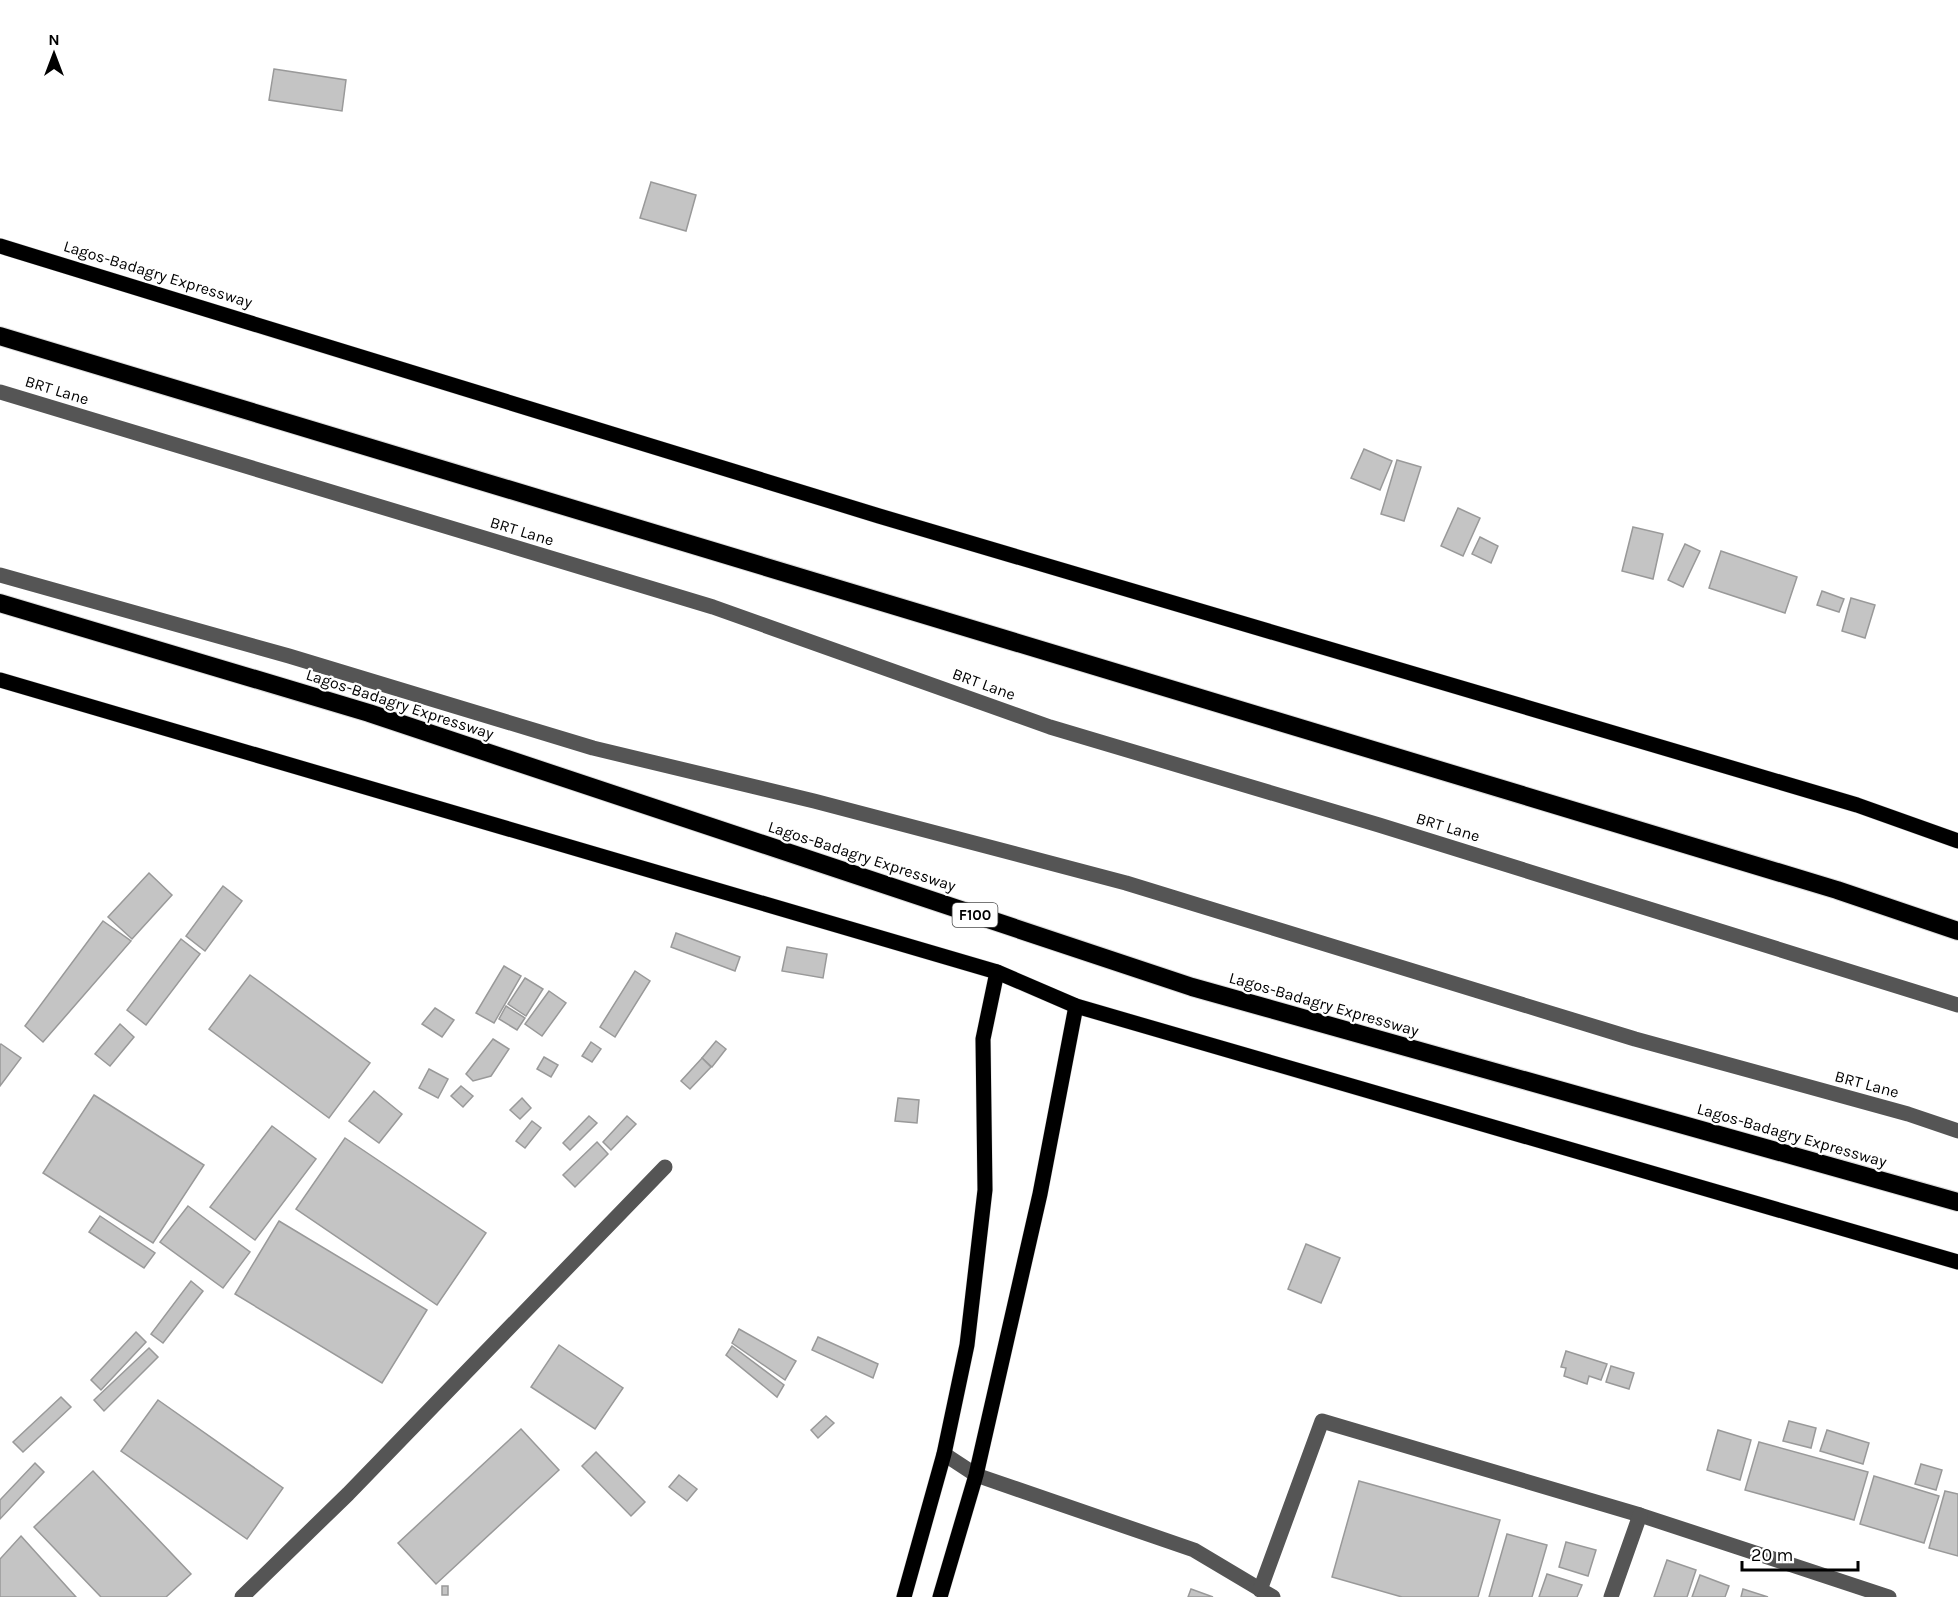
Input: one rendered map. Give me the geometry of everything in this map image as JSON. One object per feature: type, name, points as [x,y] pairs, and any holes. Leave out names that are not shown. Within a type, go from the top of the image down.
[{"type":"highway","points":[[0,336],[1837,890],[1958,931]]},
{"type":"highway","name":"Lagos-Badagry Expressway","points":[[0,603],[369,713],[1192,987],[1958,1203]]},
{"type":"main road","name":"Lagos-Badagry Expressway","points":[[0,246],[879,516],[1857,805],[1958,841]]},
{"type":"main road","points":[[0,680],[997,972],[1076,1006],[1958,1262]]},
{"type":"main road","points":[[904,1597],[944,1454],[967,1345],[985,1190],[983,1039],[997,972]]},
{"type":"main road","points":[[940,1597],[976,1475],[1040,1194],[1076,1006]]},
{"type":"street","name":"BRT Lane","points":[[0,392],[712,607],[1050,727],[1390,828],[1958,1005]]},
{"type":"street","name":"BRT Lane","points":[[0,575],[289,656],[593,748],[814,801],[1126,883],[1635,1039],[1908,1114],[1958,1131]]},
{"type":"street","points":[[242,1597],[348,1494],[665,1167]]},
{"type":"street","points":[[944,1454],[976,1475],[1194,1550],[1267,1593],[1322,1421],[1640,1515],[1889,1597]]},
{"type":"street","points":[[1611,1597],[1640,1515]]},
{"type":"building","points":[[274,69],[346,80],[342,111],[269,100]]},
{"type":"building","points":[[651,182],[696,195],[686,231],[640,218]]},
{"type":"building","points":[[1364,449],[1392,461],[1380,490],[1351,478]]},
{"type":"building","points":[[1397,460],[1421,467],[1404,521],[1381,514]]},
{"type":"building","points":[[1458,508],[1480,518],[1463,556],[1441,546]]},
{"type":"building","points":[[1633,527],[1663,534],[1653,579],[1622,571]]},
{"type":"building","points":[[1480,537],[1498,546],[1491,563],[1472,554]]},
{"type":"building","points":[[1685,544],[1700,551],[1683,587],[1668,580]]},
{"type":"building","points":[[1721,551],[1797,577],[1785,613],[1709,588]]},
{"type":"building","points":[[1822,591],[1844,599],[1839,612],[1817,605]]},
{"type":"building","points":[[1851,598],[1875,605],[1865,638],[1842,631]]},
{"type":"building","points":[[149,873],[172,895],[132,939],[108,917]]},
{"type":"building","points":[[223,886],[242,901],[205,951],[186,936]]},
{"type":"building","points":[[103,921],[131,941],[43,1042],[25,1026]]},
{"type":"building","points":[[676,933],[740,957],[735,971],[671,947]]},
{"type":"building","points":[[181,939],[200,954],[146,1025],[127,1010]]},
{"type":"building","points":[[787,947],[827,954],[823,978],[782,971]]},
{"type":"building","points":[[504,966],[521,976],[494,1023],[476,1013]]},
{"type":"building","points":[[635,971],[650,981],[615,1037],[600,1027]]},
{"type":"building","points":[[250,975],[370,1063],[329,1118],[209,1029]]},
{"type":"building","points":[[525,978],[543,989],[526,1016],[508,1004]]},
{"type":"building","points":[[549,991],[566,1003],[542,1036],[525,1024]]},
{"type":"building","points":[[506,1006],[525,1018],[517,1030],[499,1019]]},
{"type":"building","points":[[435,1008],[454,1020],[442,1037],[422,1024]]},
{"type":"building","points":[[120,1024],[134,1037],[110,1066],[95,1054]]},
{"type":"building","points":[[493,1039],[509,1049],[491,1076],[473,1081],[466,1074]]},
{"type":"building","points":[[716,1041],[726,1049],[712,1067],[702,1058]]},
{"type":"building","points":[[591,1042],[601,1049],[592,1062],[582,1056]]},
{"type":"building","points":[[0,1045],[21,1058],[0,1086]]},
{"type":"building","points":[[544,1057],[558,1065],[551,1077],[537,1069]]},
{"type":"building","points":[[702,1058],[711,1067],[690,1089],[681,1081]]},
{"type":"building","points":[[429,1069],[448,1079],[438,1098],[419,1088]]},
{"type":"building","points":[[461,1086],[473,1096],[463,1107],[451,1096]]},
{"type":"building","points":[[374,1091],[402,1114],[379,1143],[349,1121]]},
{"type":"building","points":[[94,1095],[204,1165],[153,1243],[43,1173]]},
{"type":"building","points":[[522,1098],[531,1108],[520,1119],[510,1110]]},
{"type":"building","points":[[898,1098],[919,1100],[917,1123],[895,1121]]},
{"type":"building","points":[[589,1116],[597,1123],[570,1150],[563,1143]]},
{"type":"building","points":[[627,1116],[636,1124],[611,1150],[603,1142]]},
{"type":"building","points":[[532,1121],[541,1128],[525,1148],[516,1141]]},
{"type":"building","points":[[272,1126],[316,1159],[255,1240],[210,1207]]},
{"type":"building","points":[[345,1138],[486,1233],[437,1305],[296,1209]]},
{"type":"building","points":[[597,1142],[608,1154],[575,1187],[563,1175]]},
{"type":"building","points":[[188,1206],[250,1252],[223,1288],[160,1242]]},
{"type":"building","points":[[100,1216],[155,1253],[144,1268],[89,1232]]},
{"type":"building","points":[[279,1221],[427,1310],[382,1383],[235,1294]]},
{"type":"building","points":[[1306,1244],[1340,1258],[1321,1303],[1288,1289]]},
{"type":"building","points":[[191,1281],[203,1291],[163,1343],[151,1334]]},
{"type":"building","points":[[739,1329],[796,1361],[785,1380],[732,1343]]},
{"type":"building","points":[[136,1332],[146,1342],[101,1390],[91,1380]]},
{"type":"building","points":[[818,1337],[878,1364],[873,1378],[812,1350]]},
{"type":"building","points":[[559,1345],[623,1388],[595,1429],[531,1387]]},
{"type":"building","points":[[732,1346],[784,1385],[777,1397],[726,1355]]},
{"type":"building","points":[[149,1348],[158,1357],[104,1411],[94,1400]]},
{"type":"building","points":[[1566,1351],[1607,1364],[1601,1380],[1589,1376],[1587,1384],[1564,1376],[1566,1368],[1561,1367]]},
{"type":"building","points":[[1611,1366],[1634,1373],[1629,1389],[1606,1382]]},
{"type":"building","points":[[61,1397],[71,1407],[23,1452],[13,1442]]},
{"type":"building","points":[[158,1400],[283,1488],[247,1539],[121,1451]]},
{"type":"building","points":[[826,1416],[834,1423],[818,1438],[811,1430]]},
{"type":"building","points":[[1789,1421],[1816,1428],[1811,1448],[1783,1441]]},
{"type":"building","points":[[521,1429],[559,1470],[436,1584],[398,1543]]},
{"type":"building","points":[[1718,1430],[1751,1440],[1740,1480],[1707,1470]]},
{"type":"building","points":[[1827,1430],[1869,1443],[1863,1464],[1820,1451]]},
{"type":"building","points":[[1759,1442],[1868,1472],[1854,1520],[1745,1490]]},
{"type":"building","points":[[596,1452],[645,1502],[631,1516],[582,1466]]},
{"type":"building","points":[[35,1463],[44,1472],[0,1519],[0,1500]]},
{"type":"building","points":[[1921,1464],[1942,1470],[1936,1490],[1915,1484]]},
{"type":"building","points":[[93,1471],[191,1574],[166,1597],[101,1597],[34,1527]]},
{"type":"building","points":[[679,1475],[697,1489],[687,1501],[669,1487]]},
{"type":"building","points":[[1874,1476],[1939,1496],[1924,1543],[1860,1524]]},
{"type":"building","points":[[1359,1481],[1500,1520],[1478,1597],[1402,1597],[1332,1577]]},
{"type":"building","points":[[1945,1491],[1958,1494],[1958,1556],[1929,1548]]},
{"type":"building","points":[[1507,1534],[1547,1545],[1532,1597],[1489,1597]]},
{"type":"building","points":[[21,1536],[76,1597],[0,1597],[0,1559]]},
{"type":"building","points":[[1566,1542],[1596,1550],[1588,1576],[1559,1567]]},
{"type":"building","points":[[1667,1560],[1696,1570],[1687,1597],[1654,1597]]},
{"type":"building","points":[[1547,1574],[1582,1585],[1577,1597],[1539,1597]]},
{"type":"building","points":[[1700,1575],[1729,1586],[1725,1597],[1692,1597]]},
{"type":"building","points":[[442,1586],[448,1586],[448,1595],[442,1595]]},
{"type":"building","points":[[1191,1589],[1213,1597],[1188,1597]]},
{"type":"building","points":[[1743,1589],[1768,1597],[1741,1597]]}]
